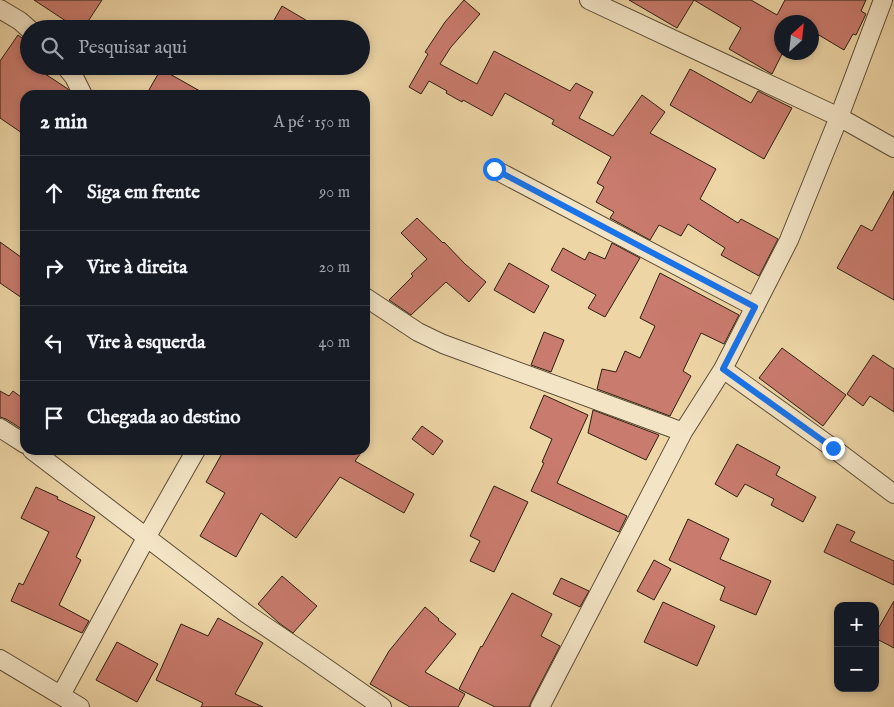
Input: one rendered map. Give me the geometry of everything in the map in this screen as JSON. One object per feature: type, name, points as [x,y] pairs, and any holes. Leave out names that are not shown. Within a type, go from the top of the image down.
[{"type":"street","points":[[589,0],[839,117],[894,148]]},
{"type":"street","points":[[540,707],[683,432],[723,369],[789,240],[839,117],[883,0]]},
{"type":"street","points":[[0,9],[20,21]]},
{"type":"street","points":[[72,75],[81,90]]},
{"type":"street","points":[[494,169],[755,307]]},
{"type":"street","points":[[370,301],[418,332],[443,344],[683,432]]},
{"type":"street","points":[[723,369],[894,494]]},
{"type":"street","points":[[0,428],[20,441]]},
{"type":"street","points":[[38,455],[247,614],[382,707]]},
{"type":"street","points":[[61,695],[193,455]]},
{"type":"street","points":[[0,659],[80,707]]},
{"type":"building","points":[[34,0],[102,0],[89,20],[64,20]]},
{"type":"building","points":[[464,0],[480,14],[451,47],[440,64],[477,84],[494,51],[570,91],[576,83],[593,92],[579,118],[613,136],[642,95],[665,112],[650,133],[716,169],[700,199],[738,223],[741,219],[778,239],[759,276],[721,255],[725,248],[688,224],[681,236],[659,225],[650,240],[610,218],[614,212],[596,202],[604,187],[597,183],[611,157],[552,124],[554,120],[505,93],[492,116],[463,100],[462,102],[429,81],[421,94],[409,87],[428,54],[425,52],[445,22]]},
{"type":"building","points":[[629,0],[694,0],[677,28]]},
{"type":"building","points":[[694,0],[751,0],[777,15],[774,15],[774,60],[779,60],[772,74],[729,49],[741,28]]},
{"type":"building","points":[[785,0],[866,0],[861,11],[866,14],[856,35],[853,34],[844,50],[819,35],[819,15],[777,15]]},
{"type":"building","points":[[282,6],[306,20],[274,20]]},
{"type":"building","points":[[18,35],[20,36],[20,75],[47,75],[68,90],[20,90],[20,132],[0,118],[0,61]]},
{"type":"building","points":[[690,69],[751,103],[758,91],[792,108],[764,159],[670,105]]},
{"type":"building","points":[[158,75],[172,75],[198,90],[149,90]]},
{"type":"building","points":[[894,191],[894,300],[837,268],[861,225],[872,231]]},
{"type":"building","points":[[417,218],[486,282],[469,302],[446,282],[411,315],[389,300],[413,276],[411,274],[427,259],[401,233]]},
{"type":"building","points":[[0,242],[20,256],[20,297],[0,283]]},
{"type":"building","points":[[612,243],[640,258],[605,317],[588,308],[596,295],[551,270],[563,248],[585,260],[589,252],[605,259]]},
{"type":"building","points":[[509,263],[549,286],[534,313],[494,290]]},
{"type":"building","points":[[660,273],[739,315],[724,344],[701,333],[683,371],[691,376],[670,416],[597,389],[602,369],[616,372],[625,351],[640,358],[655,326],[640,318]]},
{"type":"building","points":[[544,332],[564,340],[551,372],[531,365]]},
{"type":"building","points":[[782,348],[846,395],[823,426],[759,378]]},
{"type":"building","points":[[873,355],[894,369],[894,412],[870,396],[863,406],[847,394]]},
{"type":"building","points":[[0,391],[9,396],[13,391],[20,396],[20,428],[0,417]]},
{"type":"building","points":[[544,395],[588,415],[557,483],[627,516],[619,532],[531,491],[544,463],[542,462],[552,439],[530,428]]},
{"type":"building","points":[[593,410],[659,435],[646,460],[588,433]]},
{"type":"building","points":[[422,426],[443,441],[433,455],[412,439]]},
{"type":"building","points":[[737,444],[780,467],[776,475],[816,497],[803,522],[771,505],[774,499],[745,484],[737,497],[715,484]]},
{"type":"building","points":[[221,455],[359,455],[355,461],[414,494],[404,513],[340,477],[296,538],[261,513],[236,557],[200,536],[225,493],[206,482]]},
{"type":"building","points":[[494,486],[528,502],[494,572],[470,561],[480,541],[470,536]]},
{"type":"building","points":[[36,487],[95,517],[76,557],[81,560],[59,605],[89,621],[82,633],[11,601],[19,583],[23,585],[49,532],[21,518]]},
{"type":"building","points":[[688,519],[729,539],[720,559],[771,581],[756,615],[720,600],[725,587],[669,560]]},
{"type":"building","points":[[837,524],[855,532],[850,541],[894,561],[894,585],[824,552]]},
{"type":"building","points":[[654,560],[671,569],[654,600],[637,591]]},
{"type":"building","points":[[282,576],[317,606],[293,633],[258,604]]},
{"type":"building","points":[[561,578],[589,591],[580,607],[553,594]]},
{"type":"building","points":[[512,593],[552,614],[541,636],[560,646],[529,707],[495,707],[459,689],[481,646]]},
{"type":"building","points":[[894,601],[894,648],[879,640],[879,627]]},
{"type":"building","points":[[663,602],[715,626],[697,666],[644,642]]},
{"type":"building","points":[[425,607],[456,634],[425,672],[465,694],[458,707],[410,707],[370,684],[389,651]]},
{"type":"building","points":[[218,618],[263,643],[235,694],[263,707],[201,707],[203,703],[156,680],[181,624],[208,636]]},
{"type":"building","points":[[117,642],[158,664],[137,702],[96,680]]},
{"type":"route","points":[[494,169],[755,307],[723,369],[833,448]]}]
